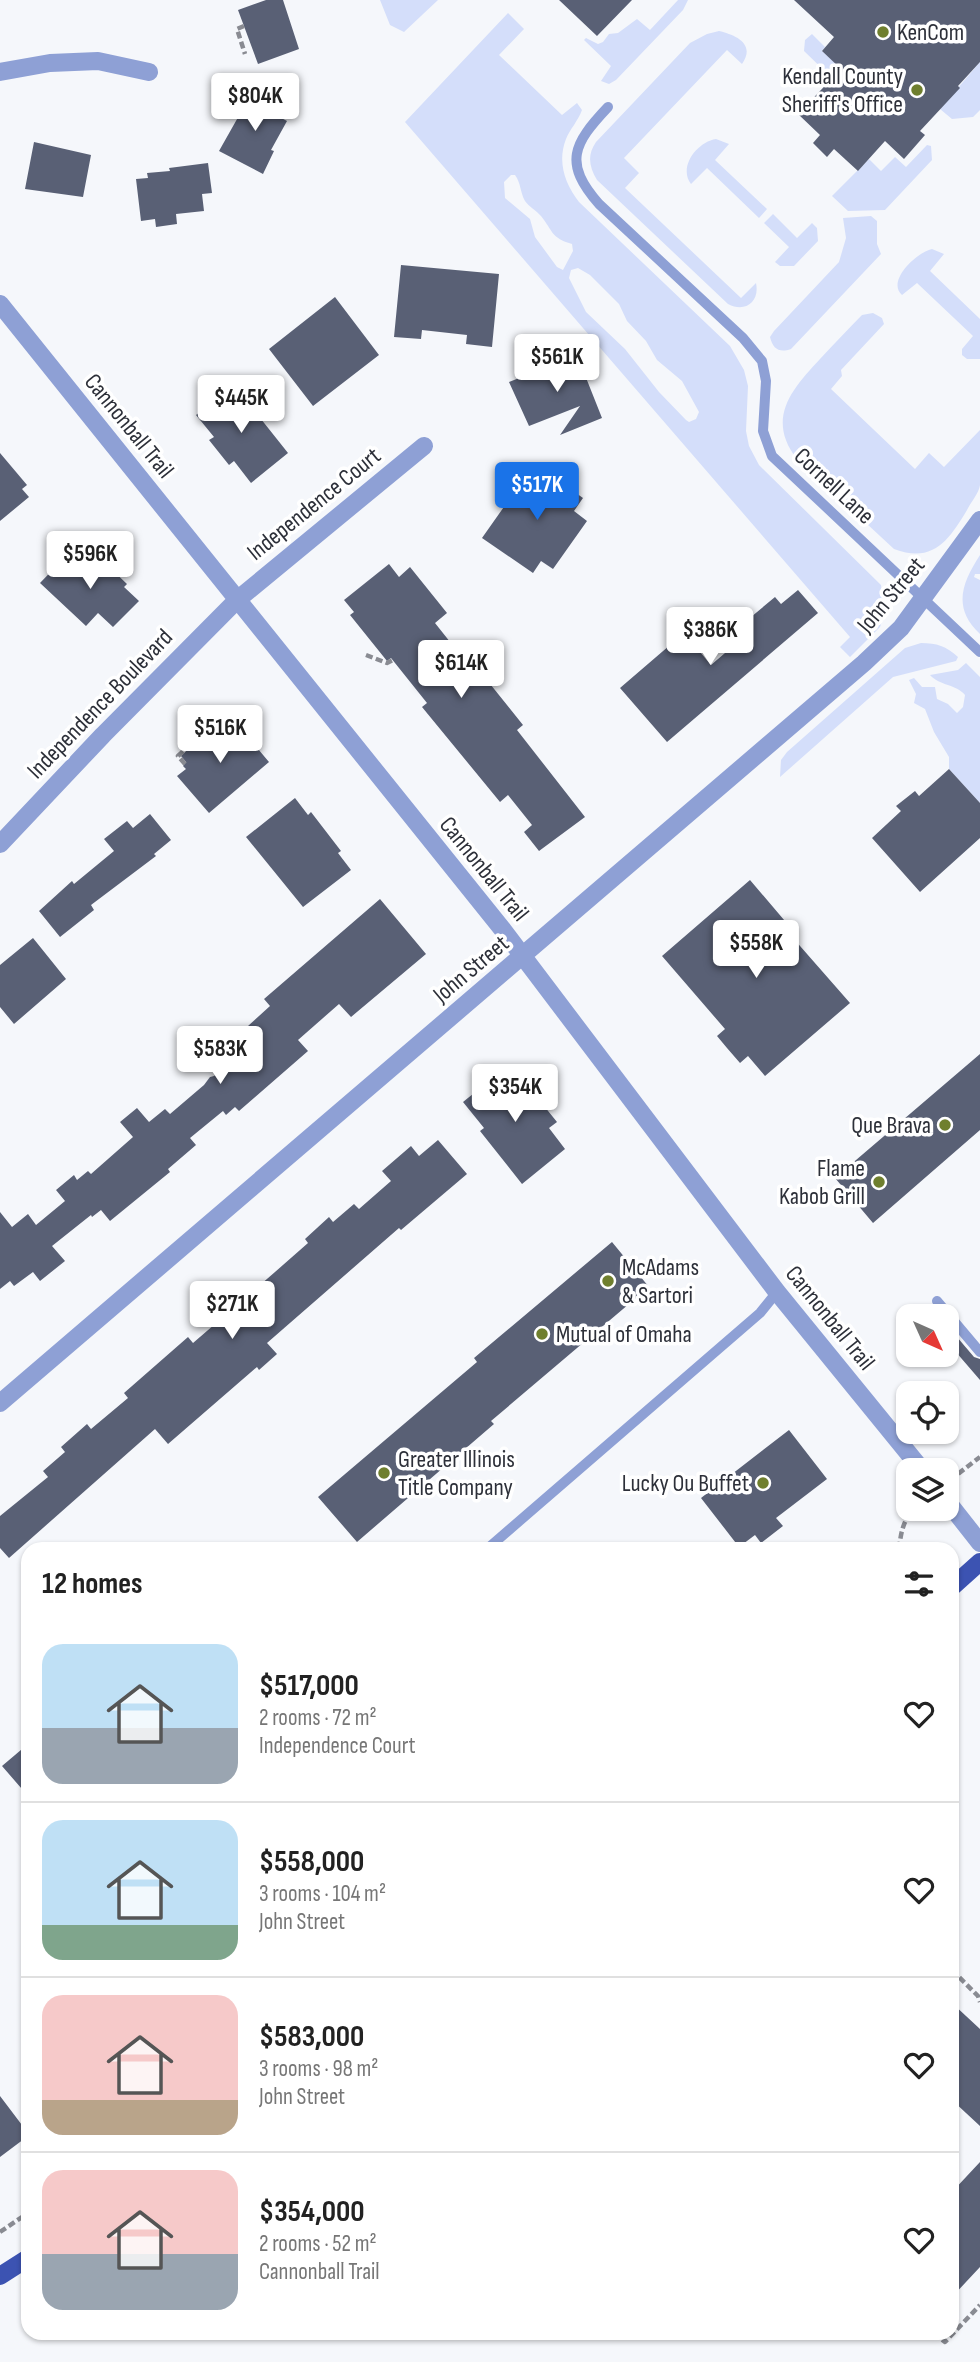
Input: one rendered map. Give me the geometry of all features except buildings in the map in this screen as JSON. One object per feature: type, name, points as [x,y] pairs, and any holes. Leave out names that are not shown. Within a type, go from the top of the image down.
[{"type":"main road","points":[[959,1581],[980,1562]]},
{"type":"main road","points":[[0,2276],[21,2262]]},
{"type":"street","points":[[0,72],[50,63],[98,61],[149,72]]},
{"type":"street","name":"Cannonball Trail","points":[[0,304],[523,957],[776,1292],[912,1458]]},
{"type":"street","name":"Independence Court","points":[[237,600],[424,446]]},
{"type":"street","name":"John Street","points":[[0,1403],[864,663],[901,628],[980,520]]},
{"type":"street","name":"Independence Boulevard","points":[[0,845],[103,735],[237,600]]},
{"type":"street","points":[[959,1516],[980,1543]]},
{"type":"lane","name":"Cornell Lane","points":[[608,107],[579,144],[575,162],[582,184],[599,204],[743,338],[762,361],[766,381],[763,431],[772,456],[980,653]]},
{"type":"lane","points":[[494,1542],[760,1313],[776,1292]]},
{"type":"lane","points":[[937,1301],[980,1352]]},
{"type":"path","points":[[244,26],[237,29],[245,54]]},
{"type":"path","points":[[366,655],[387,663],[393,660]]},
{"type":"path","points":[[185,764],[178,756],[197,736],[215,721],[224,729]]},
{"type":"path","points":[[959,1474],[980,1457]]},
{"type":"path","points":[[900,1542],[905,1521]]},
{"type":"path","points":[[959,1977],[978,1996],[980,2002]]},
{"type":"path","points":[[0,2232],[21,2218]]},
{"type":"path","points":[[959,2327],[980,2305]]},
{"type":"shaded area","points":[[380,0],[438,0],[404,32],[390,25]]},
{"type":"shaded area","points":[[678,0],[688,0],[683,10],[616,80],[609,84],[601,81],[611,66],[584,40],[586,38],[598,44],[609,34],[618,33],[637,19],[650,30]]},
{"type":"shaded area","points":[[508,13],[524,29],[499,55],[562,115],[577,103],[582,110],[566,139],[562,156],[566,180],[574,195],[730,346],[744,370],[748,386],[746,431],[749,446],[759,465],[881,585],[885,613],[880,627],[850,657],[840,647],[850,637],[405,122]],"holes":[[[511,175],[517,178],[528,205],[541,216],[553,233],[572,244],[573,251],[563,270],[557,267],[535,237],[530,219],[505,198],[504,182]],[[578,268],[590,275],[619,304],[627,321],[646,341],[657,360],[682,381],[699,412],[696,419],[689,422],[686,420],[659,392],[625,349],[586,312],[569,278],[571,270]]]},
{"type":"shaded area","points":[[719,31],[732,35],[745,46],[746,57],[742,64],[727,50],[624,158],[639,173],[625,188],[741,298],[756,283],[756,296],[750,304],[740,307],[728,304],[597,180],[590,161],[596,142],[690,43]]},
{"type":"shaded area","points":[[812,34],[825,47],[822,51],[844,71],[835,81],[804,51],[805,40]]},
{"type":"shaded area","points":[[980,62],[980,110],[973,117],[952,119],[940,109]]},
{"type":"shaded area","points":[[716,139],[729,144],[715,160],[767,209],[759,218],[707,168],[691,184],[688,163],[696,150]]},
{"type":"shaded area","points":[[927,145],[931,146],[932,160],[885,210],[848,211],[832,196],[869,159],[881,171],[895,157],[906,167]]},
{"type":"shaded area","points":[[773,214],[797,238],[812,223],[817,228],[818,241],[794,266],[780,266],[775,262],[789,247],[764,223]]},
{"type":"shaded area","points":[[871,216],[877,221],[877,244],[881,254],[791,349],[777,349],[770,337],[774,331],[839,262],[846,238],[843,218]]},
{"type":"shaded area","points":[[932,249],[944,254],[930,271],[980,319],[980,359],[967,359],[962,355],[962,349],[973,336],[917,283],[902,295],[898,289],[898,282],[905,268],[919,255]]},
{"type":"shaded area","points":[[873,313],[882,318],[884,324],[841,370],[842,376],[831,389],[915,469],[929,453],[944,467],[980,430],[978,491],[953,531],[929,551],[908,553],[894,549],[797,459],[783,431],[786,406],[800,382],[862,315]]},
{"type":"shaded area","points":[[980,555],[980,574],[975,574],[974,577],[980,580],[980,634],[966,615],[963,595],[968,576]]},
{"type":"shaded area","points":[[921,643],[941,646],[958,657],[956,661],[893,677],[780,777],[781,760],[787,752],[905,648]]},
{"type":"shaded area","points":[[966,663],[980,677],[980,803],[949,769],[949,757],[934,732],[925,709],[914,703],[916,694],[909,680],[914,678],[922,687],[935,687],[937,699],[948,704],[957,713],[963,707],[965,695],[930,675],[958,670]]},
{"type":"place","name":"KenCom","points":[[883,32]]},
{"type":"place","name":"Kendall County Sheriff's Office","points":[[917,90]]},
{"type":"place","name":"Que Brava","points":[[945,1125]]},
{"type":"place","name":"Flame Kabob Grill","points":[[879,1182]]},
{"type":"place","name":"McAdams & Sartori","points":[[608,1281]]},
{"type":"place","name":"Mutual of Omaha","points":[[542,1334]]},
{"type":"place","name":"Greater Illinois Title Company","points":[[384,1473]]},
{"type":"place","name":"Lucky Ou Buffet","points":[[763,1483]]}]
